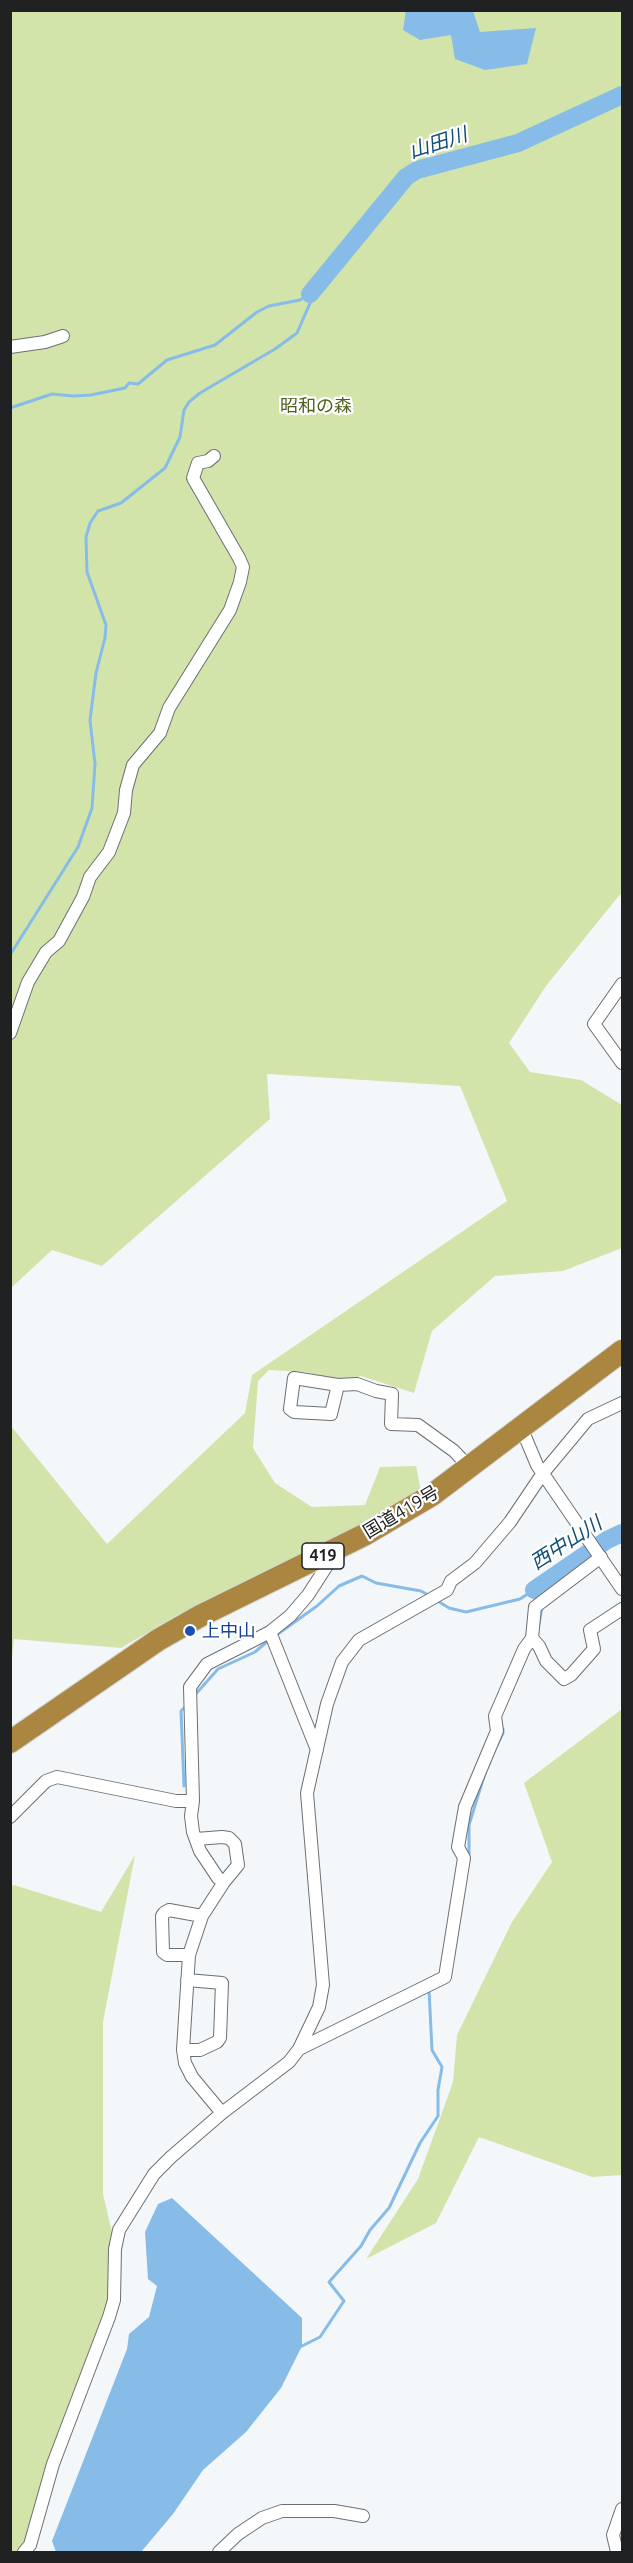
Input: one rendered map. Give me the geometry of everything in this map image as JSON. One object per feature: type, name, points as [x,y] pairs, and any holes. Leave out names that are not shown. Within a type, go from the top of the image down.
[{"type":"highway","name":"国道419号","points":[[10,1742],[139,1650],[200,1616],[331,1552],[432,1495],[622,1351]]},
{"type":"street","points":[[10,347],[45,342],[63,336]]},
{"type":"street","points":[[10,1033],[28,982],[46,952],[59,941],[83,897],[90,877],[109,852],[124,813],[126,790],[133,765],[160,733],[168,708],[230,610],[240,582],[243,567],[239,558],[193,478],[198,463],[208,461],[214,456]]},
{"type":"street","points":[[622,984],[594,1024],[622,1063]]},
{"type":"street","points":[[338,1385],[357,1384],[392,1394],[390,1424],[418,1425],[454,1451],[469,1467]]},
{"type":"street","points":[[24,2553],[30,2545],[53,2464],[114,2300],[119,2230],[154,2174],[222,2113],[289,2062],[299,2049],[319,2007],[322,1985],[307,1793],[335,1675],[352,1646],[367,1634],[447,1590],[451,1581],[475,1563],[510,1521],[543,1473],[588,1419],[622,1403]]},
{"type":"street","points":[[521,1427],[537,1465],[622,1589]]},
{"type":"street","points":[[224,1882],[218,1878],[200,1851],[190,1816],[193,1801],[190,1687],[207,1664],[270,1632],[290,1616],[308,1595],[328,1564],[331,1552]]},
{"type":"street","points":[[299,2049],[445,1977],[464,1858],[458,1846],[465,1807],[497,1731],[495,1716],[524,1649],[532,1638],[535,1607],[600,1555]]},
{"type":"street","points":[[532,1638],[546,1660],[564,1678],[571,1675],[594,1648],[590,1630],[622,1609]]},
{"type":"street","points":[[270,1632],[317,1751]]},
{"type":"street","points":[[10,1817],[46,1781],[57,1777],[176,1801],[193,1801]]},
{"type":"street","points":[[196,1839],[229,1838],[234,1844],[238,1864],[202,1916],[189,1955],[187,1980],[183,2050],[185,2063],[192,2077],[222,2113]]},
{"type":"street","points":[[189,1955],[167,1955],[163,1952],[162,1917],[164,1912],[169,1910],[202,1916]]},
{"type":"street","points":[[183,2050],[200,2050],[217,2042],[220,2038],[222,1983],[187,1980]]},
{"type":"street","points":[[617,2553],[613,2535],[622,2510]]},
{"type":"street","points":[[219,2553],[238,2534],[262,2518],[282,2511],[334,2511],[363,2516]]},
{"type":"green space","name":"昭和の森","points":[[11,11],[622,11],[622,892],[546,986],[509,1043],[530,1072],[581,1080],[622,1105],[622,1248],[563,1271],[495,1276],[432,1331],[414,1393],[361,1376],[346,1381],[305,1372],[269,1370],[258,1381],[253,1448],[275,1483],[312,1507],[365,1505],[380,1467],[416,1466],[422,1496],[179,1614],[121,1648],[14,1639],[11,1668],[11,1426],[107,1544],[245,1413],[252,1375],[507,1201],[460,1086],[267,1074],[270,1119],[102,1266],[52,1250],[11,1288]]},
{"type":"green space","points":[[622,1709],[622,2175],[592,2177],[479,2137],[436,2223],[366,2259],[418,2179],[453,2082],[457,2035],[512,1922],[552,1862],[524,1783]]},
{"type":"green space","points":[[135,1855],[103,2022],[103,2194],[112,2232],[110,2301],[22,2547],[16,2552],[10,2552],[10,1887],[14,1885],[101,1912]]},
{"type":"water","points":[[406,10],[473,11],[480,32],[536,28],[527,64],[485,70],[455,59],[451,35],[420,40],[403,30]]},
{"type":"water","points":[[172,2198],[302,2318],[302,2346],[281,2388],[246,2432],[203,2470],[173,2514],[141,2552],[56,2552],[52,2541],[127,2349],[129,2334],[149,2317],[157,2286],[148,2279],[145,2232],[158,2204]]},
{"type":"waterway","name":"山田川","points":[[310,294],[406,177],[417,170],[518,143],[622,95]]},
{"type":"waterway","points":[[10,408],[52,394],[91,395],[125,388],[129,383],[138,384],[167,360],[215,345],[257,312],[269,306],[300,300],[310,294],[311,301],[297,333],[189,402],[184,410],[180,437],[165,468],[121,503],[98,511],[90,523],[86,537],[87,572],[106,625],[96,673],[90,720],[95,764],[92,808],[78,847],[10,955]]},
{"type":"waterway","name":"西中山川","points":[[534,1590],[607,1540],[622,1533]]},
{"type":"waterway","points":[[275,1636],[317,1606],[339,1586],[362,1576],[376,1583],[421,1591],[430,1596]]},
{"type":"waterway","points":[[436,1600],[449,1608],[466,1612],[520,1599],[534,1590],[539,1601]]},
{"type":"waterway","points":[[539,1624],[542,1607]]},
{"type":"waterway","points":[[194,1696],[218,1669],[255,1652],[269,1640]]},
{"type":"waterway","points":[[184,1786],[181,1711],[186,1706]]},
{"type":"waterway","points":[[497,1745],[503,1729]]},
{"type":"waterway","points":[[469,1859],[469,1825],[485,1773]]},
{"type":"waterway","points":[[302,2346],[320,2337],[344,2301],[329,2282],[361,2246],[370,2230],[389,2208],[420,2143],[438,2116],[438,2090],[442,2067],[432,2050],[429,1990]]},
{"type":"place","name":"上中山","points":[[190,1631]]}]
